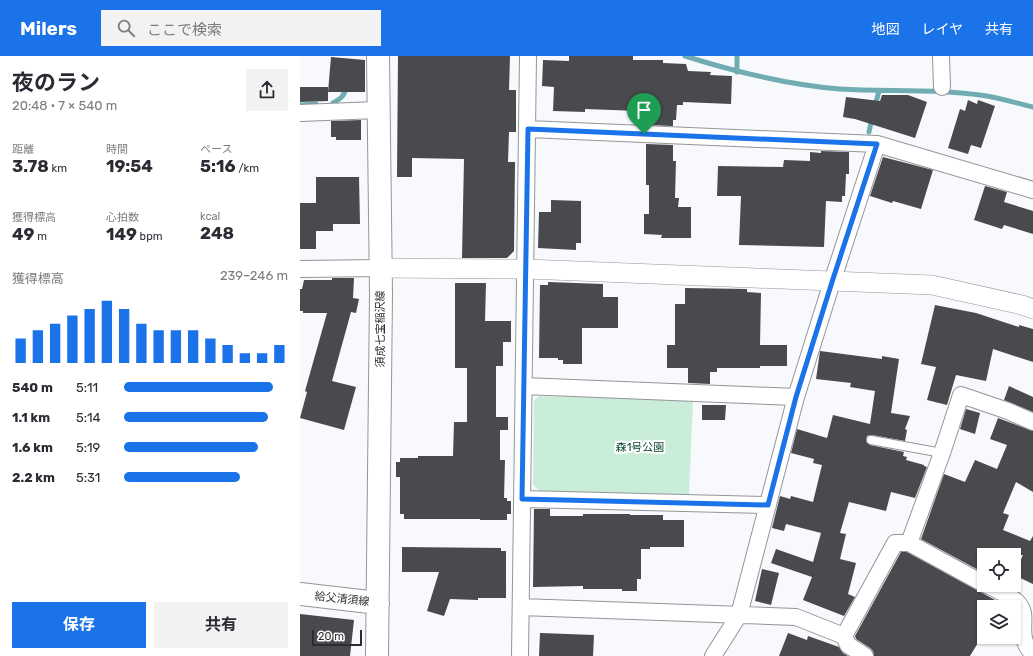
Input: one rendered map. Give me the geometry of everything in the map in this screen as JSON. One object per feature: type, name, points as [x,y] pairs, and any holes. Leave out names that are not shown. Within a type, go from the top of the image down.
[{"type":"main road","name":"須成七宝稲沢線","points":[[378,56],[381,268],[378,603]]},
{"type":"main road","name":"給父清須線","points":[[300,594],[378,603],[377,656]]},
{"type":"street","points":[[520,656],[528,56]]},
{"type":"street","points":[[941,56],[942,87]]},
{"type":"street","points":[[300,113],[378,110]]},
{"type":"street","points":[[528,129],[877,144],[1033,190]]},
{"type":"street","points":[[713,656],[739,615],[796,397],[877,144]]},
{"type":"street","points":[[300,268],[526,270],[932,285],[1022,305],[1033,309]]},
{"type":"street","points":[[524,386],[796,397]]},
{"type":"street","points":[[908,543],[942,454],[961,396],[1008,411],[1033,422]]},
{"type":"street","points":[[522,499],[768,505]]},
{"type":"street","points":[[844,636],[895,543],[908,543],[977,580]]},
{"type":"street","points":[[1000,592],[1016,601],[1023,610],[1023,637],[1027,647],[1033,654]]},
{"type":"street","points":[[521,608],[796,617],[844,636],[848,645],[865,656]]},
{"type":"lane","points":[[871,440],[942,454]]},
{"type":"green space","name":"森1号公園","points":[[539,396],[693,400],[689,496],[540,491],[533,485],[534,401]]},
{"type":"building","points":[[398,56],[510,56],[509,90],[516,90],[516,132],[509,132],[508,162],[515,162],[514,251],[507,258],[462,258],[464,159],[412,158],[412,177],[397,177]]},
{"type":"building","points":[[569,56],[633,56],[633,60],[663,60],[663,63],[686,64],[688,71],[711,72],[710,75],[732,76],[731,104],[683,102],[683,105],[677,105],[676,120],[673,120],[673,126],[646,125],[646,120],[639,119],[639,111],[585,109],[585,112],[553,111],[554,87],[542,86],[543,60],[569,61]]},
{"type":"building","points":[[331,57],[365,60],[365,92],[328,92]]},
{"type":"building","points":[[300,87],[328,87],[328,101],[300,102]]},
{"type":"building","points":[[882,95],[908,95],[927,102],[915,138],[855,119],[843,117],[846,97],[880,101]]},
{"type":"building","points":[[968,100],[977,104],[978,100],[995,106],[981,148],[971,145],[968,154],[948,148],[960,109],[965,111]]},
{"type":"building","points":[[361,120],[361,140],[336,140],[336,137],[331,137],[331,121]]},
{"type":"building","points":[[646,144],[673,145],[673,161],[676,161],[675,198],[679,198],[678,207],[691,207],[691,238],[661,238],[662,235],[644,234],[644,214],[649,214],[649,185],[646,185]]},
{"type":"building","points":[[821,151],[849,152],[849,174],[846,174],[845,196],[842,196],[842,202],[826,201],[824,247],[739,245],[741,196],[717,196],[718,166],[783,167],[784,160],[810,161],[810,152],[821,153]]},
{"type":"building","points":[[883,157],[933,170],[921,209],[893,201],[892,203],[870,196]]},
{"type":"building","points":[[316,177],[359,177],[360,224],[333,224],[333,231],[316,231],[316,249],[300,249],[300,203],[316,203]]},
{"type":"building","points":[[985,186],[1007,192],[1004,202],[1033,211],[1033,234],[1004,225],[1002,229],[974,220]]},
{"type":"building","points":[[551,200],[581,201],[581,243],[576,243],[576,250],[538,248],[539,212],[551,212]]},
{"type":"building","points":[[332,278],[354,278],[353,298],[359,299],[356,313],[351,312],[332,381],[356,387],[344,430],[300,418],[307,392],[305,391],[327,313],[303,313],[303,311],[300,311],[300,289],[302,289],[304,280],[332,280]]},
{"type":"building","points":[[548,282],[603,284],[603,297],[618,297],[618,328],[582,328],[582,364],[563,364],[563,360],[558,360],[558,358],[539,358],[540,285],[548,285]]},
{"type":"building","points":[[455,283],[486,283],[485,321],[511,321],[511,342],[503,342],[503,366],[496,366],[496,417],[508,417],[508,430],[500,430],[500,460],[505,460],[504,498],[507,498],[507,501],[511,501],[511,514],[507,514],[507,520],[404,519],[404,514],[400,514],[400,477],[396,477],[396,462],[400,462],[400,458],[418,458],[418,456],[453,456],[454,422],[467,422],[467,368],[455,368]]},
{"type":"building","points":[[685,288],[747,289],[747,292],[761,293],[760,345],[787,345],[787,366],[760,366],[760,368],[717,368],[717,372],[710,372],[710,384],[688,383],[688,368],[667,368],[667,345],[675,345],[675,304],[685,304]]},
{"type":"building","points":[[935,305],[976,313],[1019,327],[1019,325],[1033,329],[1033,362],[993,349],[986,381],[956,375],[947,405],[927,400],[936,367],[921,364]]},
{"type":"building","points":[[820,351],[882,359],[882,356],[899,359],[891,413],[910,416],[905,429],[907,430],[905,441],[872,435],[867,436],[866,441],[870,445],[904,452],[903,456],[907,457],[906,460],[927,467],[915,498],[891,492],[886,511],[849,502],[840,533],[846,534],[840,559],[856,563],[848,594],[855,597],[844,616],[803,600],[812,577],[771,563],[776,549],[813,562],[821,533],[786,524],[784,531],[772,528],[780,496],[790,499],[791,496],[813,502],[822,465],[813,463],[814,459],[791,453],[797,429],[827,438],[833,415],[870,424],[875,391],[850,387],[851,383],[816,379]]},
{"type":"building","points":[[1009,386],[1033,397],[1033,412],[1004,400]]},
{"type":"building","points":[[702,405],[726,405],[725,420],[702,420]]},
{"type":"building","points":[[966,409],[980,413],[975,434],[960,429]]},
{"type":"building","points":[[998,418],[1033,431],[1033,492],[1016,482],[1003,513],[1009,515],[1003,530],[1030,541],[1033,536],[1033,584],[1021,578],[1021,559],[1023,555],[1021,555],[1021,548],[977,548],[977,569],[921,539],[944,474],[965,482],[975,460],[997,469],[1007,445],[990,439]]},
{"type":"building","points":[[534,509],[550,509],[550,516],[630,514],[663,515],[663,520],[684,520],[684,547],[650,547],[650,549],[641,549],[641,579],[637,579],[637,591],[622,591],[622,589],[583,589],[583,586],[533,587]]},
{"type":"building","points":[[402,547],[501,548],[501,551],[506,551],[506,598],[478,598],[478,600],[450,599],[444,616],[427,611],[439,572],[402,572]]},
{"type":"building","points":[[901,552],[907,552],[977,590],[977,592],[980,592],[995,600],[977,600],[977,644],[970,656],[874,656],[873,651],[856,639],[855,636]]},
{"type":"building","points":[[762,569],[779,573],[771,605],[755,601]]},
{"type":"building","points":[[300,614],[354,620],[350,656],[300,656]]},
{"type":"building","points":[[540,633],[594,635],[593,656],[539,656]]},
{"type":"building","points":[[788,633],[807,640],[808,636],[839,647],[843,653],[848,656],[779,656]]},
{"type":"waterway","points":[[685,56],[781,81],[820,87],[963,93],[993,97],[1033,107]]},
{"type":"waterway","points":[[737,56],[737,72]]},
{"type":"waterway","points":[[333,103],[342,97],[345,93],[346,87]]},
{"type":"waterway","points":[[875,106],[879,91]]},
{"type":"waterway","points":[[300,105],[316,104]]},
{"type":"waterway","points":[[869,132],[872,118]]},
{"type":"route","points":[[528,129],[644,134],[877,144],[796,397],[768,505],[522,499],[528,129]]}]
